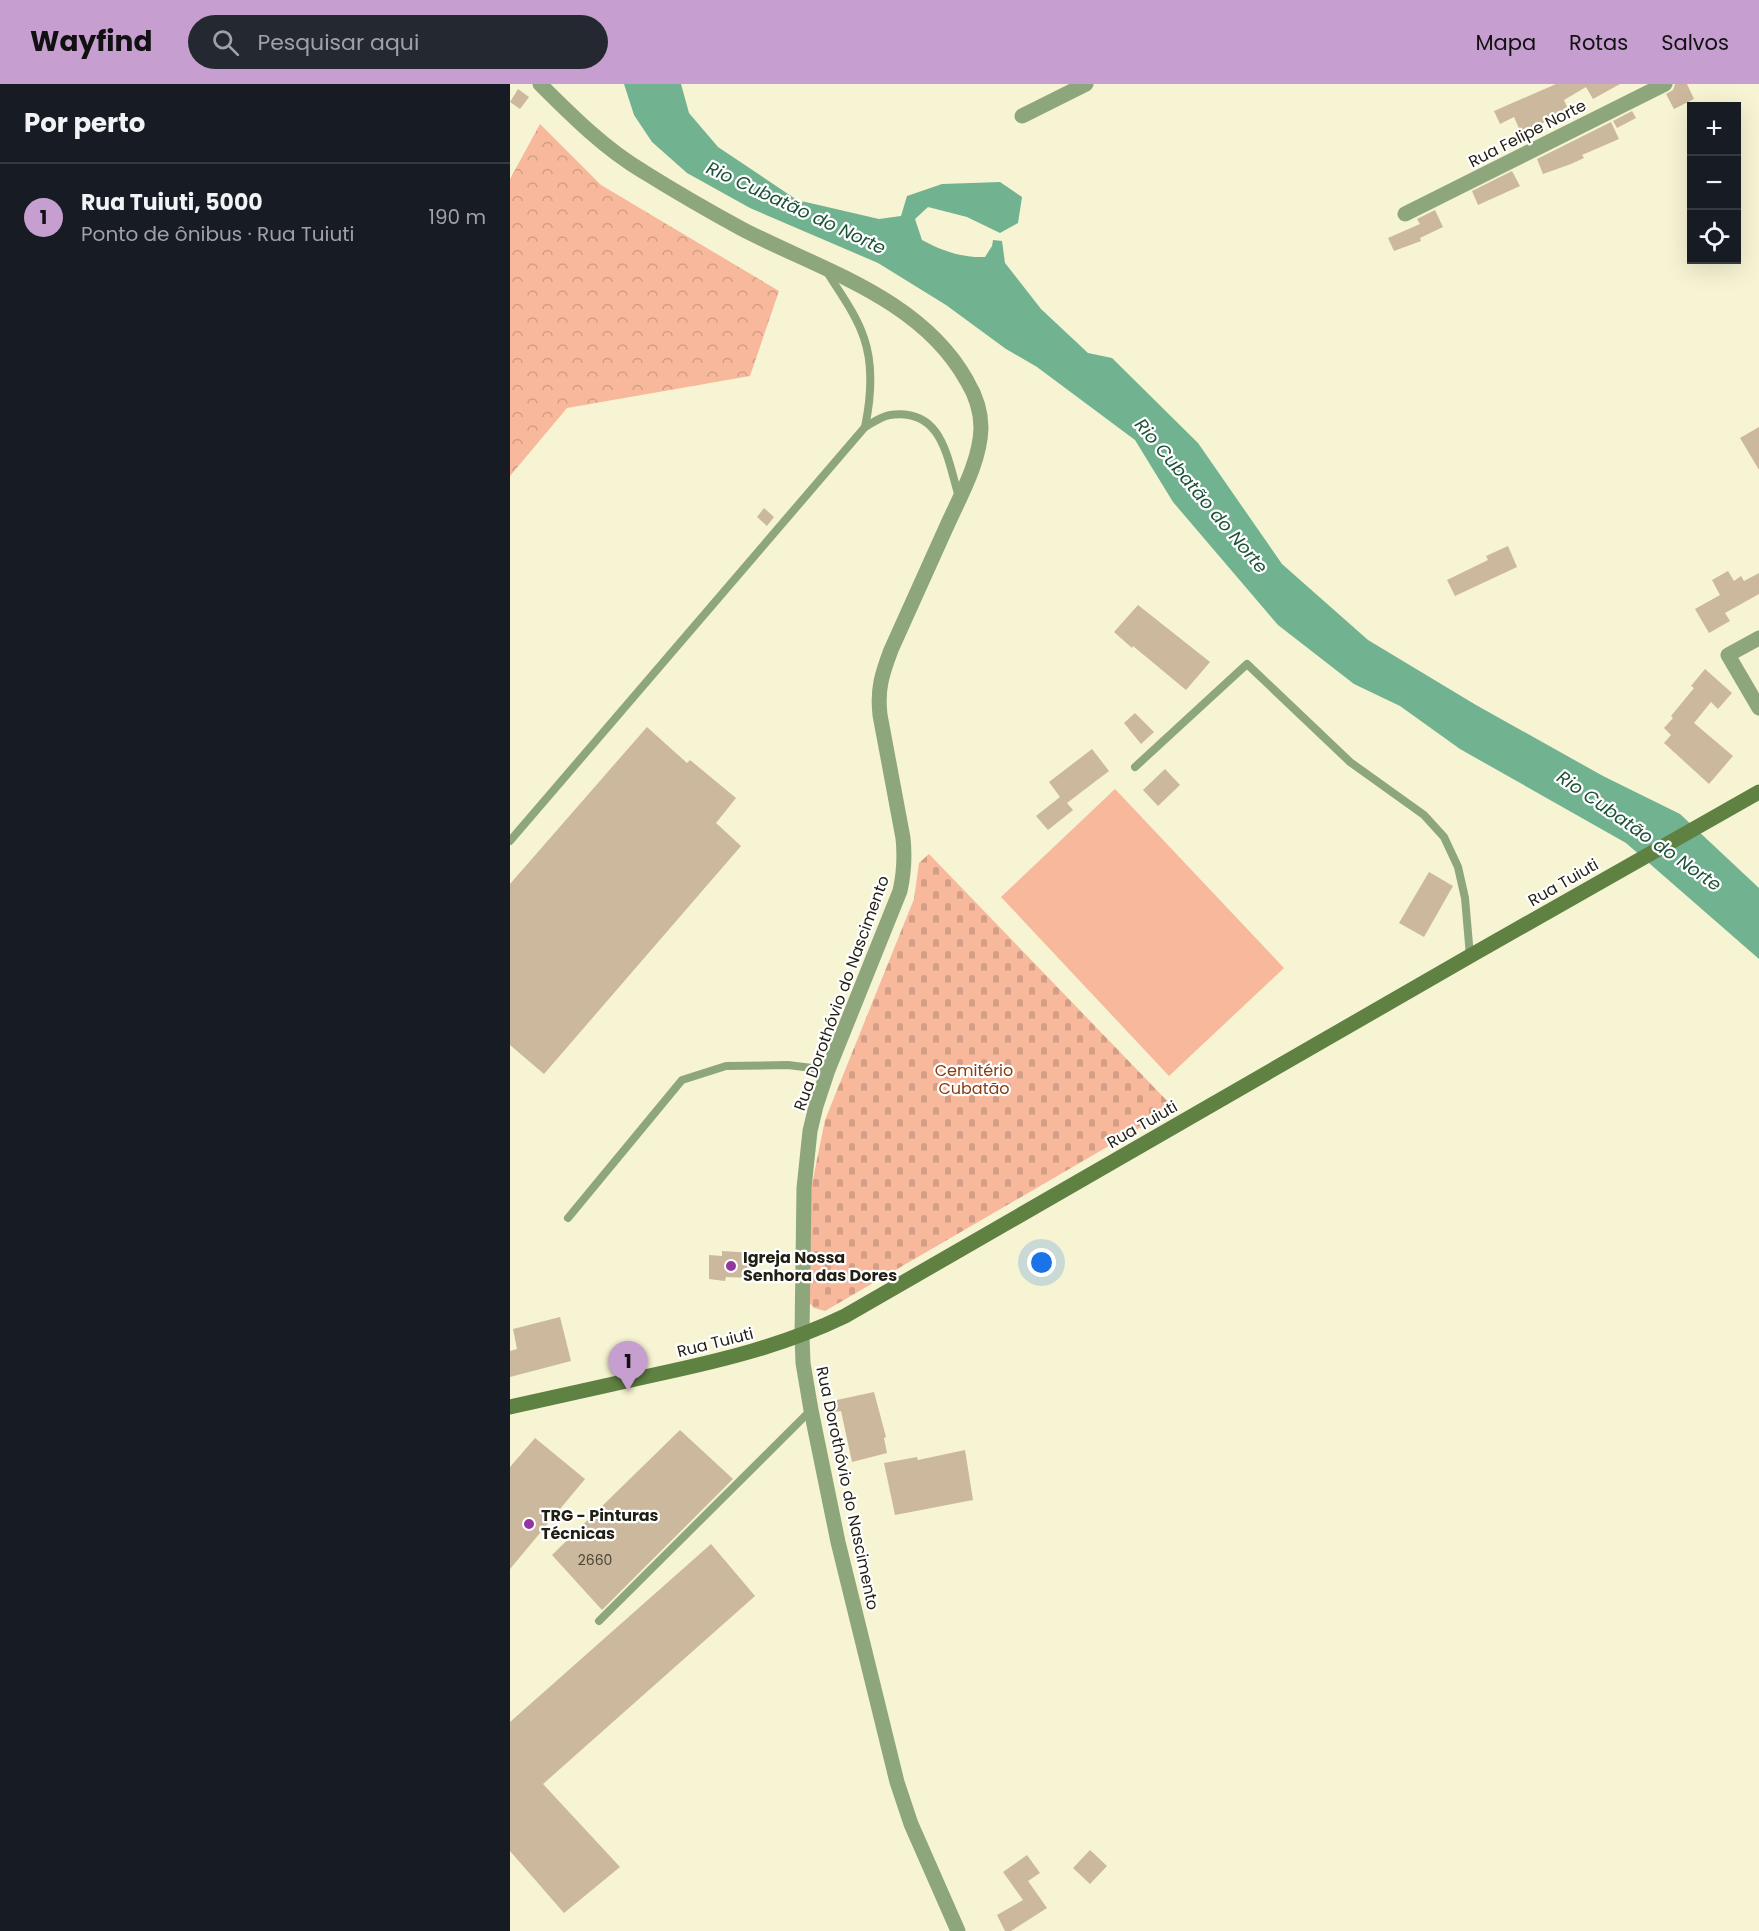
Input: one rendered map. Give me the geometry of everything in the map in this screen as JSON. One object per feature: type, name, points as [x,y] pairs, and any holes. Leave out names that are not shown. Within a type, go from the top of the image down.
[{"type":"main road","name":"Rua Tuiuti","points":[[510,1407],[715,1362],[802,1336],[845,1316],[1759,792]]},
{"type":"street","name":"Rua Dorothóvio do Nascimento","points":[[540,84],[609,148],[643,172],[742,229],[824,267],[901,311],[935,338],[958,365],[972,389],[980,410],[981,428],[978,451],[882,675],[878,696],[880,715],[903,838],[904,874],[900,891],[816,1106],[806,1158],[804,1188],[802,1336],[804,1363],[811,1410],[838,1542],[897,1782],[911,1824],[958,1931]]},
{"type":"street","points":[[1022,116],[1086,84]]},
{"type":"street","name":"Rua Felipe Norte","points":[[1405,214],[1665,84]]},
{"type":"street","points":[[1759,638],[1728,655],[1759,708]]},
{"type":"lane","points":[[824,267],[853,314],[865,339],[871,382],[865,427]]},
{"type":"lane","points":[[510,842],[865,427],[888,415],[914,415],[933,426],[944,445],[959,498]]},
{"type":"lane","points":[[1135,766],[1247,664],[1350,762],[1424,815],[1444,837],[1458,867],[1466,898],[1470,956]]},
{"type":"lane","points":[[568,1218],[682,1080],[726,1065],[788,1065],[828,1071]]},
{"type":"lane","points":[[598,1621],[811,1410]]},
{"type":"green space","points":[[540,124],[601,185],[779,291],[750,376],[567,408],[510,476],[510,179]]},
{"type":"green space","points":[[1115,789],[1284,968],[1169,1076],[1001,897]]},
{"type":"green space","name":"Cemitério Cubatão","points":[[929,854],[1174,1108],[825,1311],[814,1308],[805,1298],[811,1189],[825,1120],[914,899],[919,863]]},
{"type":"water","name":"Rio Cubatão do Norte","points":[[624,84],[681,84],[689,113],[718,147],[797,200],[879,219],[901,216],[907,196],[942,184],[1000,182],[1022,197],[1018,223],[1000,233],[967,217],[928,207],[915,219],[922,240],[953,253],[985,257],[993,240],[1002,241],[1005,263],[1041,309],[1088,353],[1112,358],[1198,443],[1282,564],[1368,640],[1476,705],[1603,776],[1680,814],[1759,888],[1759,959],[1626,843],[1460,749],[1400,706],[1354,684],[1278,625],[1173,502],[1135,440],[1037,367],[1006,349],[946,305],[878,263],[750,208],[687,173],[652,142],[634,115]]},
{"type":"building","points":[[1556,84],[1620,84],[1593,99],[1586,87],[1564,100],[1569,111],[1521,133],[1514,117],[1500,124],[1494,111]]},
{"type":"building","points":[[1675,84],[1687,84],[1694,99],[1674,109],[1666,94],[1673,90]]},
{"type":"building","points":[[518,89],[529,97],[520,109],[510,102]]},
{"type":"building","points":[[1632,111],[1636,118],[1617,128],[1613,121]]},
{"type":"building","points":[[1611,122],[1619,139],[1582,155],[1584,158],[1571,164],[1543,174],[1537,159]]},
{"type":"building","points":[[1512,171],[1520,186],[1478,205],[1472,191]]},
{"type":"building","points":[[1435,210],[1443,227],[1420,238],[1421,241],[1394,251],[1388,238],[1420,224],[1417,219]]},
{"type":"building","points":[[1759,427],[1759,470],[1740,438]]},
{"type":"building","points":[[764,508],[774,517],[767,526],[757,517]]},
{"type":"building","points":[[1508,546],[1517,567],[1455,596],[1447,580],[1488,560],[1486,556]]},
{"type":"building","points":[[1728,571],[1734,581],[1741,576],[1744,581],[1759,573],[1759,594],[1725,613],[1730,621],[1709,633],[1695,609],[1720,595],[1712,580]]},
{"type":"building","points":[[1138,605],[1210,662],[1186,690],[1114,632]]},
{"type":"building","points":[[1705,669],[1732,693],[1718,709],[1711,702],[1694,723],[1733,756],[1709,784],[1664,743],[1671,735],[1664,728],[1694,688],[1691,686]]},
{"type":"building","points":[[1135,713],[1154,732],[1141,744],[1124,723]]},
{"type":"building","points":[[647,727],[687,763],[690,760],[736,798],[716,823],[741,846],[544,1074],[510,1045],[510,884]]},
{"type":"building","points":[[1092,749],[1109,771],[1067,803],[1073,810],[1048,830],[1036,816],[1060,797],[1049,782]]},
{"type":"building","points":[[1165,769],[1180,785],[1158,806],[1143,790]]},
{"type":"building","points":[[1429,872],[1453,886],[1424,937],[1399,923]]},
{"type":"building","name":"Igreja Nossa Senhora das Dores","points":[[722,1251],[754,1253],[753,1278],[726,1277],[725,1281],[709,1279],[709,1255],[722,1256]]},
{"type":"building","points":[[560,1317],[571,1361],[510,1377],[510,1351],[517,1349],[513,1329]]},
{"type":"building","points":[[874,1392],[886,1437],[884,1438],[887,1453],[852,1462],[841,1411],[834,1412],[832,1401]]},
{"type":"building","points":[[680,1430],[733,1479],[602,1610],[552,1555]]},
{"type":"building","name":"TRG - Pinturas Técnicas","points":[[535,1438],[585,1479],[510,1569],[510,1467]]},
{"type":"building","points":[[965,1450],[973,1500],[895,1515],[884,1463],[917,1457],[918,1460]]},
{"type":"building","points":[[711,1544],[755,1596],[543,1784],[620,1867],[564,1913],[510,1851],[510,1722]]},
{"type":"building","points":[[1090,1850],[1107,1866],[1090,1884],[1073,1868]]},
{"type":"building","points":[[1027,1855],[1040,1873],[1028,1881],[1047,1908],[1011,1931],[1005,1931],[997,1915],[1023,1900],[1003,1872]]},
{"type":"place","name":"Igreja Nossa Senhora das Dores","points":[[731,1266]]},
{"type":"place","name":"Rua Tuiuti, 5000","points":[[628,1391]]},
{"type":"place","name":"TRG - Pinturas Técnicas","points":[[529,1524]]}]
